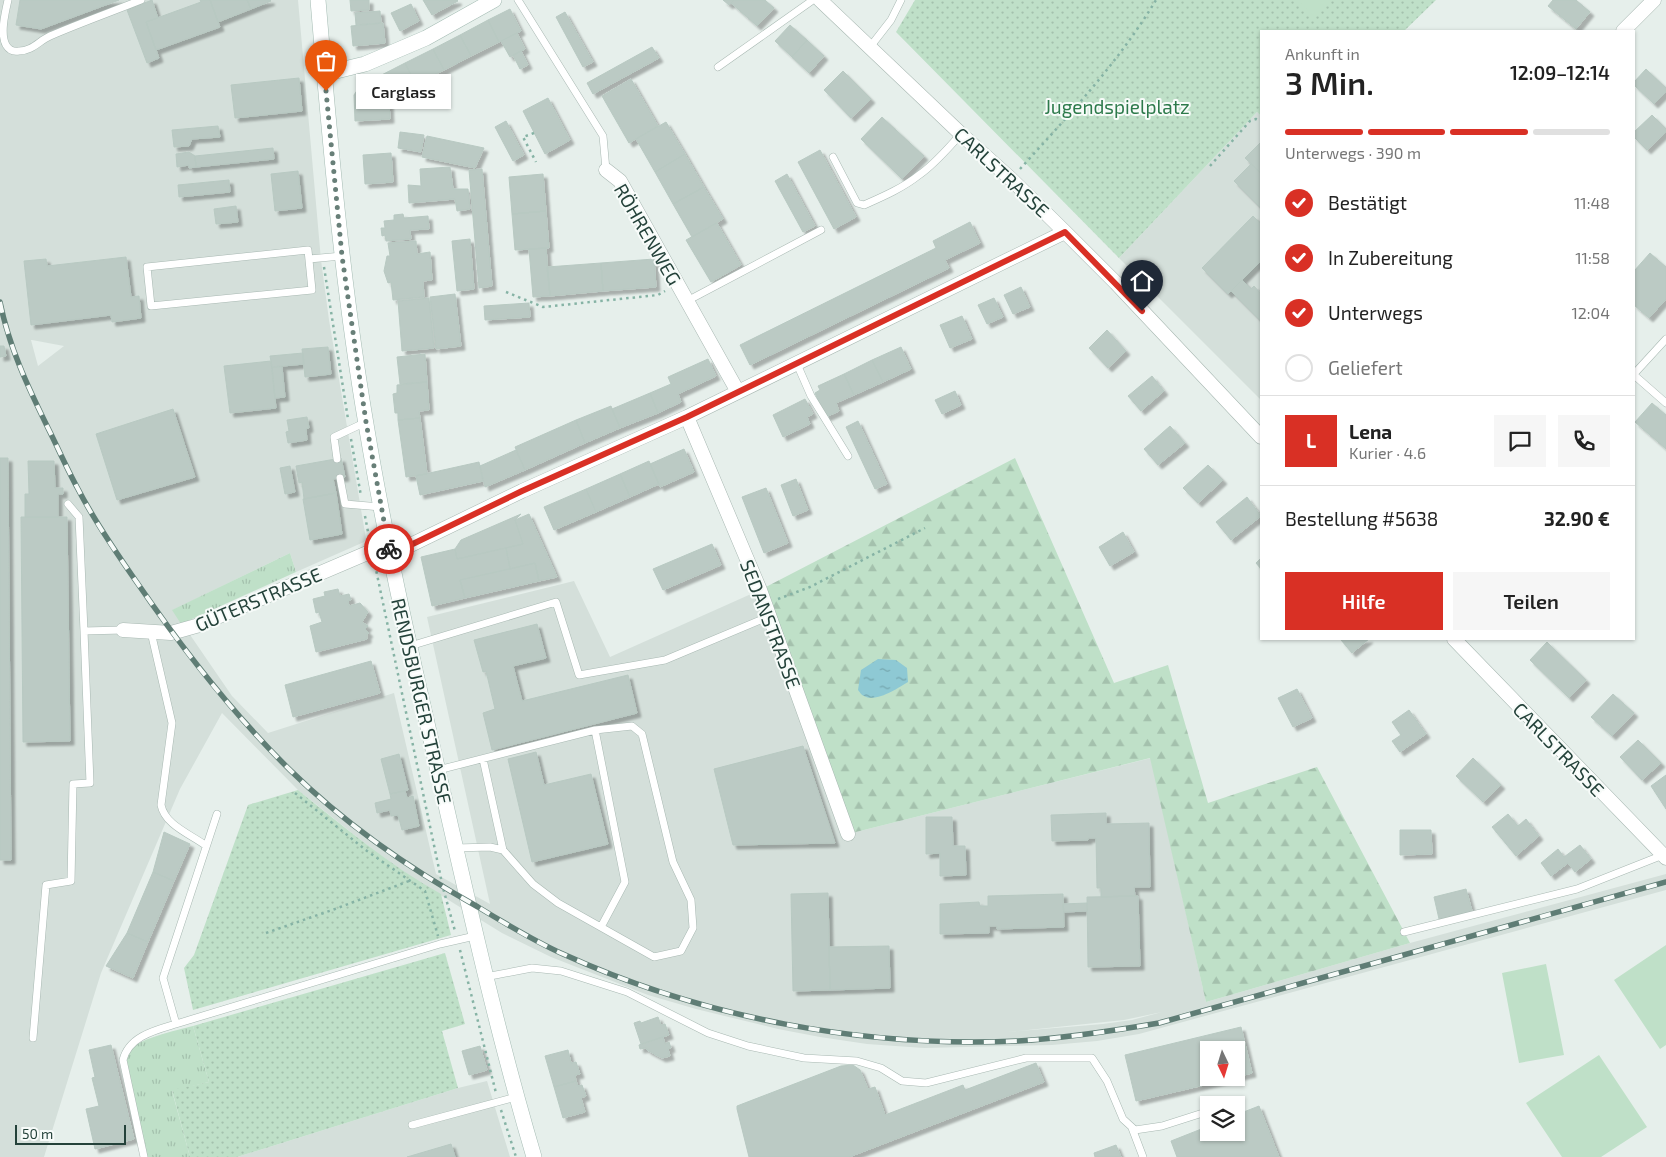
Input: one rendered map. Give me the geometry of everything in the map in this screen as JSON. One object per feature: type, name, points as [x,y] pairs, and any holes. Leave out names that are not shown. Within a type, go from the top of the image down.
[{"type":"street","name":"RENDSBURGER STRASSE","points":[[318,0],[342,256],[366,422],[381,507],[475,936],[516,1097],[534,1157]]},
{"type":"street","points":[[324,74],[365,64],[426,38],[494,0]]},
{"type":"street","name":"CARLSTRASSE","points":[[820,0],[1065,232],[1116,283],[1260,436]]},
{"type":"street","points":[[1624,30],[1654,0]]},
{"type":"street","name":"RÖHRENWEG","points":[[606,170],[620,181],[738,392]]},
{"type":"street","points":[[390,555],[522,491],[687,417],[1065,232]]},
{"type":"street","name":"SEDANSTRASSE","points":[[687,417],[767,610],[848,834]]},
{"type":"street","name":"GÜTERSTRASSE","points":[[123,630],[171,633],[196,626],[372,550],[390,555]]},
{"type":"street","name":"CARLSTRASSE","points":[[1455,640],[1655,849],[1665,855]]},
{"type":"lane","points":[[8,0],[2,28],[2,38],[10,50],[18,52],[34,47],[47,37],[141,0]]},
{"type":"lane","name":"RÖHRENWEG","points":[[518,0],[602,136],[606,170]]},
{"type":"lane","points":[[718,67],[813,0]]},
{"type":"lane","points":[[870,47],[891,20],[901,0]]},
{"type":"lane","points":[[833,157],[857,203],[864,205],[917,177],[931,166],[961,134]]},
{"type":"lane","points":[[687,301],[821,230]]},
{"type":"lane","points":[[308,250],[309,259],[312,290],[151,306],[147,267],[308,250]]},
{"type":"lane","points":[[309,259],[342,256]]},
{"type":"lane","points":[[1635,374],[1666,339]]},
{"type":"lane","points":[[797,364],[811,396],[848,456]]},
{"type":"lane","points":[[1635,376],[1666,403]]},
{"type":"lane","points":[[337,459],[334,437],[366,422]]},
{"type":"lane","points":[[340,478],[345,504],[381,507]]},
{"type":"lane","points":[[33,1038],[46,885],[71,881],[73,784],[90,783],[79,516],[68,504]]},
{"type":"lane","points":[[410,646],[556,602],[579,675],[665,660],[767,610]]},
{"type":"lane","points":[[84,630],[123,630]]},
{"type":"lane","points":[[151,632],[172,723],[161,805],[163,814],[171,822],[205,845]]},
{"type":"lane","points":[[438,770],[595,730],[632,726],[642,734],[673,862],[691,900],[694,928],[681,951],[654,957],[558,903],[532,884],[502,850],[483,759]]},
{"type":"lane","points":[[595,730],[625,882],[600,927]]},
{"type":"lane","points":[[176,1024],[162,978],[205,845],[217,814]]},
{"type":"lane","points":[[456,848],[490,847],[502,850]]},
{"type":"lane","points":[[1404,932],[1577,889],[1665,855]]},
{"type":"lane","points":[[144,1157],[124,1067],[125,1053],[131,1044],[142,1037],[176,1024],[440,944],[475,936]]},
{"type":"lane","points":[[485,977],[532,968],[561,971],[627,992],[708,1033],[748,1046],[804,1058],[857,1061],[881,1068],[902,1081],[926,1083],[1026,1058],[1092,1058],[1107,1081],[1123,1119],[1132,1128],[1143,1157]]},
{"type":"lane","points":[[412,1125],[516,1097]]},
{"type":"lane","points":[[1132,1128],[1135,1130],[1162,1126],[1200,1114]]},
{"type":"path","points":[[1011,179],[1095,86],[1126,46],[1156,0]]},
{"type":"path","points":[[1210,166],[1250,121],[1256,119],[1260,121]]},
{"type":"path","points":[[534,133],[523,137],[536,162]]},
{"type":"path","points":[[506,292],[543,307],[658,295],[677,283]]},
{"type":"path","points":[[767,610],[925,528]]},
{"type":"path","points":[[295,793],[367,851],[409,882],[425,891],[440,944]]},
{"type":"path","points":[[266,933],[335,910],[409,882]]},
{"type":"shaded area","points":[[0,0],[298,0],[321,260],[329,320],[366,539],[364,542],[296,572],[290,553],[173,610],[232,696],[268,733],[394,693],[436,874],[490,904],[427,617],[574,581],[610,657],[760,590],[848,834],[1151,758],[1206,1002],[1410,943],[1666,874],[1666,890],[1139,1034],[1097,1041],[1052,1045],[924,1048],[867,1044],[778,1029],[648,995],[551,957],[502,933],[416,880],[372,849],[298,790],[222,713],[180,789],[101,973],[44,1157],[0,1157]],"holes":[[[32,340],[64,346],[38,366]],[[1162,1012],[1132,1020],[1103,1024],[1008,1032],[1124,1020]]]},
{"type":"shaded area","points":[[1257,112],[1260,115],[1260,399],[1119,258]]},
{"type":"shaded area","points":[[487,1081],[510,1157],[237,1157],[458,1088]]},
{"type":"green space","name":"Jugendspielplatz","points":[[915,0],[1436,0],[1405,30],[1260,30],[1260,115],[1257,112],[1119,258],[896,32]]},
{"type":"green space","points":[[1298,0],[1332,0],[1314,17]]},
{"type":"green space","points":[[1015,458],[1114,683],[1168,665],[1208,803],[1317,767],[1410,943],[1206,1002],[1150,758],[848,834],[760,590]]},
{"type":"green space","points":[[290,553],[296,572],[181,624],[172,610]]},
{"type":"green space","points":[[298,790],[385,858],[441,894],[451,935],[193,1010],[184,968],[194,955],[248,805]]},
{"type":"green space","points":[[1666,945],[1666,1045],[1660,1049],[1614,980]]},
{"type":"green space","points":[[445,953],[465,1024],[442,1031],[458,1088],[237,1157],[190,1157],[172,1090],[209,1082],[193,1026]]},
{"type":"green space","points":[[1546,964],[1564,1055],[1519,1063],[1502,973]]},
{"type":"green space","points":[[193,1026],[209,1082],[172,1091],[190,1157],[146,1157],[125,1066],[127,1054],[138,1044],[147,1040]]},
{"type":"green space","points":[[1599,1055],[1647,1127],[1601,1157],[1562,1157],[1526,1103]]},
{"type":"water","points":[[878,659],[896,660],[907,668],[908,682],[887,694],[869,698],[862,695],[858,690],[861,670]]},
{"type":"building","points":[[20,0],[119,0],[41,29],[16,25]]},
{"type":"building","points":[[152,0],[158,18],[146,22],[159,58],[147,63],[127,10]]},
{"type":"building","points":[[200,0],[210,0],[220,27],[156,50],[146,22],[201,2]]},
{"type":"building","points":[[210,0],[247,0],[251,9],[218,22]]},
{"type":"building","points":[[247,0],[270,0],[271,1],[251,9]]},
{"type":"building","points":[[350,0],[369,0],[369,10],[351,11]]},
{"type":"building","points":[[423,0],[457,0],[458,1],[432,15]]},
{"type":"building","points":[[723,0],[734,0],[729,5]]},
{"type":"building","points":[[734,0],[765,0],[774,8],[757,26],[731,3]]},
{"type":"building","points":[[1553,0],[1576,0],[1590,12],[1576,29],[1548,6]]},
{"type":"building","points":[[411,4],[419,21],[400,31],[391,13]]},
{"type":"building","points":[[510,9],[521,31],[499,42],[488,20]]},
{"type":"building","points":[[380,11],[381,23],[356,25],[355,13]]},
{"type":"building","points":[[565,12],[593,62],[583,67],[556,17]]},
{"type":"building","points":[[488,20],[499,42],[471,56],[460,35]]},
{"type":"building","points":[[383,23],[385,43],[353,46],[351,26]]},
{"type":"building","points":[[790,25],[807,40],[792,57],[775,41]]},
{"type":"building","points":[[517,33],[525,49],[510,57],[501,41]]},
{"type":"building","points":[[460,35],[471,56],[444,70],[433,49]]},
{"type":"building","points":[[807,40],[824,56],[809,73],[792,57]]},
{"type":"building","points":[[652,47],[659,58],[593,94],[587,83]]},
{"type":"building","points":[[433,49],[444,70],[416,84],[405,63]]},
{"type":"building","points":[[521,51],[528,65],[520,69],[513,55]]},
{"type":"building","points":[[405,63],[416,84],[389,102],[390,119],[355,121],[354,95],[360,86]]},
{"type":"building","points":[[1646,69],[1666,88],[1666,92],[1654,104],[1635,86],[1635,81]]},
{"type":"building","points":[[843,71],[871,99],[851,118],[824,90]]},
{"type":"building","points":[[299,78],[302,111],[235,118],[231,85]]},
{"type":"building","points":[[631,79],[658,126],[629,143],[602,96]]},
{"type":"building","points":[[548,98],[570,140],[545,154],[523,111]]},
{"type":"building","points":[[1652,115],[1666,129],[1666,132],[1647,150],[1635,138],[1635,131]]},
{"type":"building","points":[[882,117],[924,156],[902,179],[861,139]]},
{"type":"building","points":[[506,121],[524,155],[513,161],[495,127]]},
{"type":"building","points":[[666,122],[685,154],[655,172],[636,139]]},
{"type":"building","points":[[218,126],[220,137],[192,139],[189,146],[174,147],[172,130]]},
{"type":"building","points":[[400,132],[424,135],[421,152],[398,148]]},
{"type":"building","points":[[427,136],[484,148],[475,168],[422,157]]},
{"type":"building","points":[[1260,143],[1260,172],[1245,158]]},
{"type":"building","points":[[273,148],[274,159],[196,167],[195,156]]},
{"type":"building","points":[[820,150],[856,217],[834,229],[798,162]]},
{"type":"building","points":[[189,152],[195,156],[196,167],[189,168],[189,165],[177,167],[176,154]]},
{"type":"building","points":[[391,153],[393,182],[365,184],[363,155]]},
{"type":"building","points":[[685,154],[704,187],[673,204],[655,172]]},
{"type":"building","points":[[1251,164],[1260,172],[1260,207],[1234,181]]},
{"type":"building","points":[[450,167],[453,189],[468,189],[470,209],[457,211],[455,199],[409,203],[408,185],[421,186],[420,169]]},
{"type":"building","points":[[482,169],[492,286],[479,288],[469,170]]},
{"type":"building","points":[[298,171],[302,208],[275,211],[271,174]]},
{"type":"building","points":[[543,174],[546,211],[512,214],[509,177]]},
{"type":"building","points":[[787,174],[815,226],[803,232],[775,181]]},
{"type":"building","points":[[229,180],[230,192],[179,197],[178,185]]},
{"type":"building","points":[[704,187],[723,219],[692,237],[673,204]]},
{"type":"building","points":[[236,206],[238,222],[216,224],[214,209]]},
{"type":"building","points":[[546,211],[549,248],[515,250],[512,214]]},
{"type":"building","points":[[403,214],[404,218],[428,216],[429,229],[410,230],[411,239],[386,241],[385,235],[382,236],[381,228],[385,228],[384,221],[394,220],[394,215]]},
{"type":"building","points":[[1253,216],[1260,223],[1260,262],[1228,294],[1202,268]]},
{"type":"building","points":[[970,222],[980,243],[945,260],[949,268],[750,365],[740,345],[936,248],[933,241]]},
{"type":"building","points":[[717,223],[741,265],[711,282],[686,240]]},
{"type":"building","points":[[470,239],[474,289],[457,291],[452,241]]},
{"type":"building","points":[[416,241],[417,254],[430,252],[432,280],[423,281],[424,297],[393,300],[391,282],[388,283],[384,271],[387,256],[390,256],[388,243]]},
{"type":"building","points":[[546,248],[550,296],[533,297],[529,249]]},
{"type":"building","points":[[1650,253],[1666,267],[1666,299],[1649,318],[1635,306],[1635,270]]},
{"type":"building","points":[[126,257],[131,297],[139,296],[141,318],[112,322],[111,315],[31,325],[24,261],[46,259],[47,266]]},
{"type":"building","points":[[654,259],[656,287],[603,291],[601,263]]},
{"type":"building","points":[[601,263],[603,291],[550,296],[547,267]]},
{"type":"building","points":[[1242,280],[1251,289],[1254,286],[1260,293],[1260,320],[1231,291]]},
{"type":"building","points":[[1021,287],[1030,307],[1013,314],[1004,295]]},
{"type":"building","points":[[455,294],[461,346],[436,349],[430,297]]},
{"type":"building","points":[[429,298],[434,348],[402,351],[398,301]]},
{"type":"building","points":[[994,298],[1003,317],[987,324],[978,305]]},
{"type":"building","points":[[529,303],[530,317],[485,320],[484,306]]},
{"type":"building","points":[[962,316],[972,339],[950,348],[940,325]]},
{"type":"building","points":[[1107,330],[1126,351],[1108,368],[1089,348]]},
{"type":"building","points":[[0,346],[4,346],[6,356],[0,357]]},
{"type":"building","points":[[328,347],[331,374],[305,377],[302,349]]},
{"type":"building","points":[[901,347],[911,369],[883,382],[872,360]]},
{"type":"building","points":[[303,353],[304,364],[272,367],[270,356]]},
{"type":"building","points":[[425,354],[427,382],[400,384],[397,357]]},
{"type":"building","points":[[708,359],[716,376],[678,394],[681,402],[658,413],[650,393],[671,384],[668,377]]},
{"type":"building","points":[[872,360],[883,382],[854,395],[844,374]]},
{"type":"building","points":[[271,361],[276,408],[230,413],[224,366]]},
{"type":"building","points":[[272,367],[282,367],[285,397],[275,398]]},
{"type":"building","points":[[844,374],[854,395],[836,403],[839,411],[826,417],[815,393],[820,390],[818,386]]},
{"type":"building","points":[[1152,376],[1164,391],[1141,411],[1128,396]]},
{"type":"building","points":[[427,382],[429,410],[419,411],[420,418],[398,420],[398,413],[395,413],[393,394],[397,393],[397,385]]},
{"type":"building","points":[[955,391],[961,405],[942,414],[935,400]]},
{"type":"building","points":[[650,393],[658,413],[620,428],[612,409]]},
{"type":"building","points":[[805,399],[813,414],[807,417],[810,424],[783,437],[773,415]]},
{"type":"building","points":[[1652,403],[1666,415],[1666,449],[1635,422]]},
{"type":"building","points":[[611,406],[620,428],[585,443],[576,420]]},
{"type":"building","points":[[173,409],[195,477],[117,500],[96,434]]},
{"type":"building","points":[[307,417],[309,428],[306,429],[307,440],[288,443],[286,432],[289,431],[287,420]]},
{"type":"building","points":[[420,418],[427,474],[406,477],[398,420]]},
{"type":"building","points":[[576,420],[585,443],[525,470],[515,447]]},
{"type":"building","points":[[858,421],[887,484],[875,489],[846,427]]},
{"type":"building","points":[[1170,426],[1185,443],[1158,465],[1144,449]]},
{"type":"building","points":[[684,449],[694,472],[660,487],[650,464]]},
{"type":"building","points":[[516,450],[525,470],[485,487],[480,466]]},
{"type":"building","points":[[0,458],[8,458],[11,860],[0,860]]},
{"type":"building","points":[[341,458],[345,477],[333,479],[336,493],[304,499],[302,482],[299,483],[296,466]]},
{"type":"building","points":[[28,461],[54,461],[55,488],[63,488],[63,494],[58,494],[58,517],[25,517],[25,494],[29,494]]},
{"type":"building","points":[[649,461],[659,484],[630,497],[620,474]]},
{"type":"building","points":[[479,462],[483,481],[420,495],[416,476]]},
{"type":"building","points":[[1208,465],[1223,480],[1198,503],[1183,488]]},
{"type":"building","points":[[290,466],[295,492],[285,494],[280,468]]},
{"type":"building","points":[[620,474],[630,497],[596,512],[586,489]]},
{"type":"building","points":[[796,479],[808,510],[793,516],[781,485]]},
{"type":"building","points":[[766,488],[788,543],[764,553],[742,497]]},
{"type":"building","points":[[586,489],[596,512],[554,530],[544,507]]},
{"type":"building","points":[[336,493],[342,534],[310,540],[303,499]]},
{"type":"building","points":[[1247,497],[1260,515],[1260,517],[1231,540],[1216,522]]},
{"type":"building","points":[[521,514],[515,520],[523,544],[457,559],[455,549],[461,540]]},
{"type":"building","points":[[529,514],[557,577],[539,581],[535,563],[510,569],[506,548],[523,544],[515,520]]},
{"type":"building","points":[[21,517],[67,517],[70,741],[23,742]]},
{"type":"building","points":[[1123,532],[1134,552],[1110,566],[1099,547]]},
{"type":"building","points":[[712,544],[721,565],[663,590],[653,569]]},
{"type":"building","points":[[506,548],[510,569],[460,580],[465,598],[432,606],[421,557],[455,549],[457,559]]},
{"type":"building","points":[[1260,559],[1260,568],[1256,563]]},
{"type":"building","points":[[535,563],[539,581],[465,598],[460,580]]},
{"type":"building","points":[[338,589],[340,596],[349,594],[351,600],[348,601],[349,606],[360,603],[368,612],[362,622],[368,626],[365,629],[369,633],[367,634],[367,639],[316,652],[310,626],[322,622],[319,612],[316,613],[313,599],[325,596],[324,592]]},
{"type":"building","points":[[537,624],[546,658],[513,666],[522,701],[628,675],[637,713],[492,750],[483,713],[495,709],[486,671],[483,672],[474,640]]},
{"type":"building","points":[[1341,640],[1368,640],[1352,653]]},
{"type":"building","points":[[1547,642],[1586,680],[1569,698],[1530,660]]},
{"type":"building","points":[[371,661],[380,693],[293,717],[285,685]]},
{"type":"building","points":[[1297,689],[1312,718],[1293,727],[1278,698]]},
{"type":"building","points":[[1613,694],[1634,713],[1612,736],[1591,717]]},
{"type":"building","points":[[1409,710],[1426,734],[1400,752],[1392,741],[1401,735],[1392,722]]},
{"type":"building","points":[[1638,740],[1661,763],[1642,780],[1620,757]]},
{"type":"building","points":[[803,746],[835,843],[733,845],[714,769]]},
{"type":"building","points":[[536,752],[544,785],[591,774],[608,844],[532,862],[508,759]]},
{"type":"building","points":[[399,754],[408,790],[390,794],[381,759]]},
{"type":"building","points":[[1473,758],[1501,785],[1483,802],[1456,776]]},
{"type":"building","points":[[1666,775],[1666,809],[1651,786]]},
{"type":"building","points":[[405,791],[407,798],[413,796],[419,826],[402,830],[398,815],[391,816],[390,810],[377,813],[375,803],[391,799],[390,794]]},
{"type":"building","points":[[1106,813],[1106,824],[1149,823],[1150,887],[1134,887],[1135,896],[1101,897],[1101,888],[1097,888],[1096,838],[1052,841],[1051,815]]},
{"type":"building","points":[[1508,814],[1518,826],[1526,819],[1539,836],[1516,856],[1492,827]]},
{"type":"building","points":[[926,817],[952,817],[953,846],[965,846],[966,875],[940,876],[940,853],[926,854]]},
{"type":"building","points":[[1400,830],[1431,830],[1432,854],[1400,855]]},
{"type":"building","points":[[164,832],[190,844],[174,881],[153,872]]},
{"type":"building","points":[[1580,845],[1591,859],[1575,872],[1568,863],[1551,876],[1541,863],[1558,849],[1564,857]]},
{"type":"building","points":[[153,872],[174,881],[148,942],[127,933]]},
{"type":"building","points":[[1466,889],[1472,911],[1439,919],[1434,897]]},
{"type":"building","points":[[828,893],[830,990],[793,991],[791,894]]},
{"type":"building","points":[[1063,894],[1064,927],[997,929],[997,926],[989,926],[989,933],[940,934],[940,904],[979,902],[980,906],[988,906],[988,896]]},
{"type":"building","points":[[1138,896],[1140,966],[1088,967],[1087,897]]},
{"type":"building","points":[[1087,903],[1087,911],[1064,912],[1063,904]]},
{"type":"building","points":[[127,933],[148,942],[133,978],[106,966]]},
{"type":"building","points":[[889,946],[890,988],[830,990],[829,947]]},
{"type":"building","points":[[658,1017],[661,1025],[665,1024],[669,1035],[641,1044],[634,1023],[640,1021],[641,1023]]},
{"type":"building","points":[[1241,1027],[1244,1041],[1200,1041],[1200,1086],[1136,1101],[1125,1055]]},
{"type":"building","points":[[663,1037],[665,1044],[669,1042],[671,1048],[668,1049],[670,1056],[662,1058],[646,1048],[640,1049],[639,1045]]},
{"type":"building","points":[[1245,1044],[1252,1073],[1245,1075]]},
{"type":"building","points":[[111,1045],[134,1139],[95,1149],[86,1109],[99,1106],[92,1078],[95,1077],[89,1050]]},
{"type":"building","points":[[480,1046],[487,1070],[469,1075],[462,1051]]},
{"type":"building","points":[[568,1050],[571,1063],[576,1062],[580,1074],[575,1075],[576,1081],[554,1087],[545,1056]]},
{"type":"building","points":[[1036,1063],[1044,1082],[849,1157],[749,1157],[737,1109],[737,1106],[841,1066],[853,1065],[860,1070],[868,1089],[875,1087],[885,1115],[963,1085],[965,1090]]},
{"type":"building","points":[[576,1081],[578,1086],[582,1085],[586,1096],[581,1098],[585,1112],[563,1118],[554,1087]]},
{"type":"building","points":[[1259,1106],[1279,1157],[1177,1157],[1171,1141],[1200,1130],[1200,1141],[1245,1141],[1245,1111]]},
{"type":"building","points":[[451,1144],[455,1157],[407,1157]]},
{"type":"building","points":[[1116,1145],[1121,1157],[1095,1157],[1094,1153]]},
{"type":"railway","points":[[0,302],[8,335],[26,382],[70,474],[106,538],[173,633],[210,681],[248,726],[290,770],[333,809],[380,845],[453,892],[531,938],[563,954],[672,996],[785,1024],[843,1033],[901,1039],[960,1042],[1036,1040],[1159,1023],[1666,882]]},
{"type":"way so far","points":[[326,91],[342,256],[366,422],[389,549]]},
{"type":"place","name":"Carglass","points":[[326,91]]},
{"type":"route","points":[[389,549],[390,555],[522,491],[687,417],[1065,232],[1142,311]]}]
